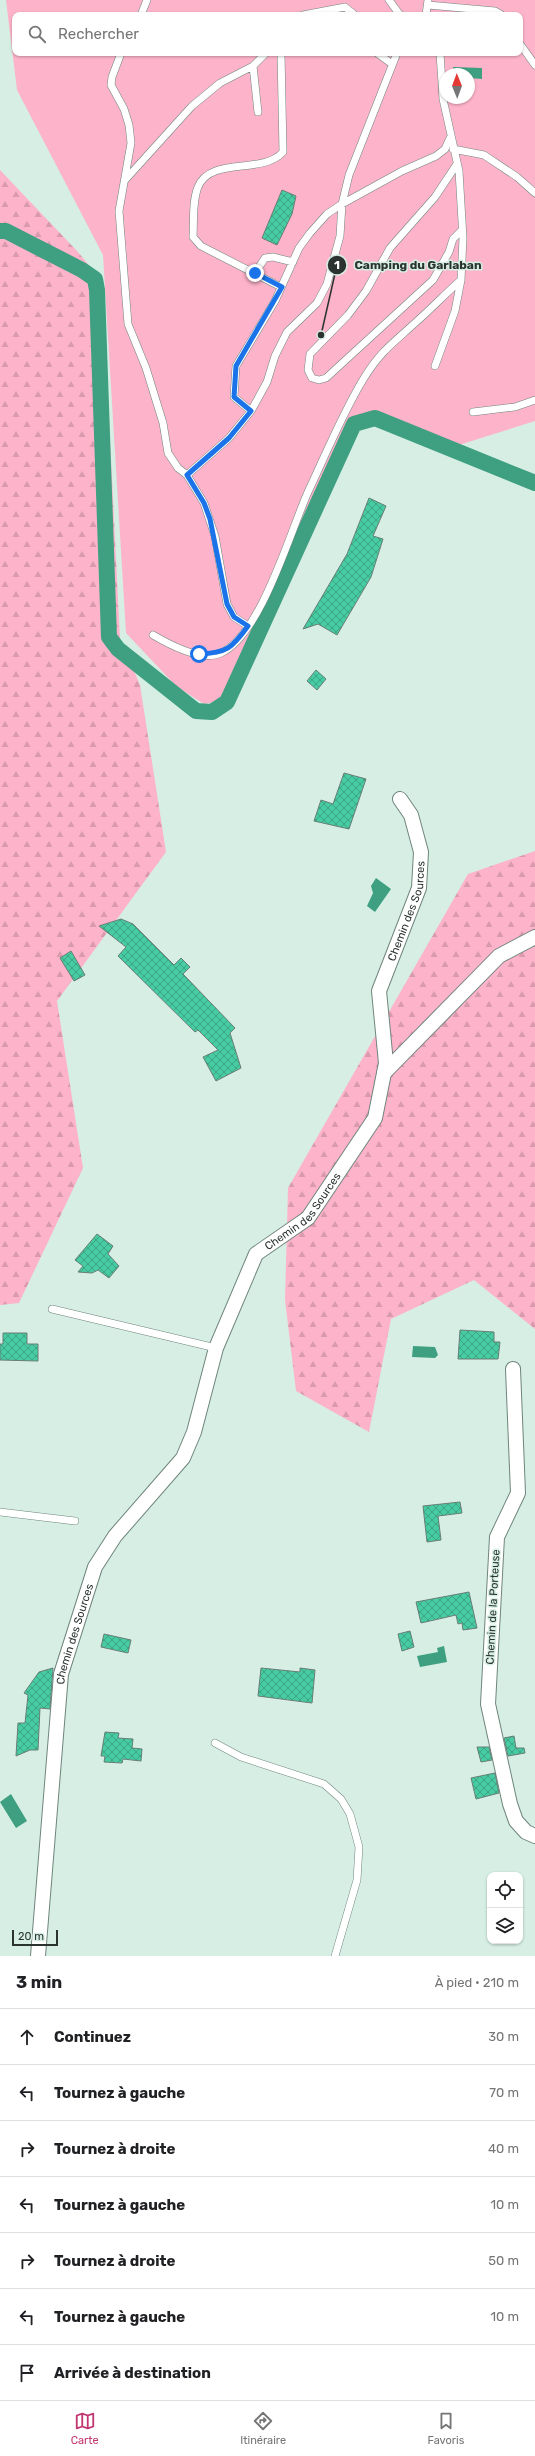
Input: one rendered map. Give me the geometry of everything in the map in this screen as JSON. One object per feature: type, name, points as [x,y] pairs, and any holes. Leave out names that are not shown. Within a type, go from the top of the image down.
[{"type":"street","name":"Chemin des Sources","points":[[38,1956],[61,1674],[95,1567],[115,1536],[183,1458],[194,1432],[216,1348],[256,1254],[308,1218],[375,1118],[386,1063],[379,991],[419,888],[421,852],[411,814],[400,799]]},
{"type":"street","points":[[384,1073],[499,956],[535,937]]},
{"type":"street","name":"Chemin de la Porteuse","points":[[513,1369],[518,1493],[497,1537],[488,1704],[512,1810],[516,1821],[526,1832],[535,1836]]},
{"type":"lane","points":[[142,12],[147,0]]},
{"type":"lane","points":[[344,0],[352,12]]},
{"type":"lane","points":[[389,0],[398,12]]},
{"type":"lane","points":[[428,3],[497,12]]},
{"type":"lane","points":[[319,12],[345,7],[348,8]]},
{"type":"lane","points":[[523,48],[535,66]]},
{"type":"lane","points":[[120,56],[112,77],[112,85],[124,109],[129,125],[131,143],[119,211],[128,324],[146,368],[163,423],[168,454],[178,468],[187,475],[204,503],[210,519],[227,604],[234,617],[248,626]]},
{"type":"lane","points":[[125,180],[192,106],[220,83],[253,66],[263,56]]},
{"type":"lane","points":[[281,56],[283,152],[278,158],[266,162],[210,174],[198,186],[194,239],[201,246],[282,287]]},
{"type":"lane","points":[[380,56],[392,64]]},
{"type":"lane","points":[[187,475],[229,438],[251,411],[267,382],[275,356],[286,332],[317,303],[327,284],[340,236],[342,204],[363,136],[396,56]]},
{"type":"lane","points":[[435,366],[455,311],[461,280],[462,230],[457,164],[450,138],[443,99],[440,56]]},
{"type":"lane","points":[[253,66],[258,112]]},
{"type":"lane","points":[[251,411],[234,397],[236,366],[282,287],[293,262],[310,233],[327,214],[342,204],[402,171],[436,156],[445,149],[450,138]]},
{"type":"lane","points":[[453,149],[484,155],[517,177],[535,193]]},
{"type":"lane","points":[[457,164],[439,192],[390,248],[366,291],[348,316],[310,354],[308,370],[312,378],[319,380],[326,378],[434,280],[449,252],[453,240],[462,230]]},
{"type":"lane","points":[[255,273],[265,258],[273,257],[293,262]]},
{"type":"lane","points":[[153,636],[176,649],[199,654],[221,653],[237,641],[248,626],[270,585],[308,493],[364,378],[378,356],[393,340],[415,323],[461,280]]},
{"type":"lane","points":[[473,412],[515,407],[535,400]]},
{"type":"lane","points":[[52,1309],[216,1348]]},
{"type":"lane","points":[[0,1512],[75,1521]]},
{"type":"lane","points":[[214,1743],[241,1757],[324,1784],[341,1798],[350,1814],[359,1847],[357,1880],[335,1956]]},
{"type":"green space","points":[[6,0],[535,0],[535,421],[459,445],[376,414],[367,414],[348,421],[236,675],[221,701],[204,704],[176,686],[126,633],[103,255],[17,90],[13,56],[523,56],[523,12],[12,12],[12,49]]},
{"type":"green space","points":[[0,170],[78,252],[102,281],[120,638],[140,685],[166,852],[57,1001],[83,1168],[19,1303],[0,1305]]},
{"type":"green space","points":[[535,851],[535,1329],[474,1280],[391,1319],[369,1432],[296,1391],[285,1300],[288,1188],[468,874]]},
{"type":"shaded area","points":[[453,67],[482,68],[482,79],[475,78],[475,68]]},
{"type":"shaded area","points":[[376,878],[391,889],[375,912],[367,906],[373,893],[371,886]]},
{"type":"shaded area","points":[[413,1346],[435,1347],[438,1355],[435,1358],[412,1357]]},
{"type":"shaded area","points":[[444,1646],[447,1662],[420,1667],[417,1656],[438,1652],[437,1648]]},
{"type":"shaded area","points":[[11,1794],[27,1821],[16,1828],[0,1802]]},
{"type":"building","points":[[282,190],[296,196],[292,214],[277,245],[262,238]]},
{"type":"building","points":[[369,498],[386,506],[373,536],[383,539],[371,577],[337,635],[318,624],[303,629],[347,554]]},
{"type":"building","points":[[316,670],[326,679],[317,690],[307,681]]},
{"type":"building","points":[[344,773],[366,779],[349,829],[314,821],[321,800],[333,804]]},
{"type":"building","points":[[121,919],[133,924],[174,965],[181,958],[190,967],[183,974],[235,1028],[230,1033],[241,1068],[216,1081],[203,1057],[218,1050],[198,1030],[195,1032],[118,956],[126,947],[99,926]]},
{"type":"building","points":[[71,951],[85,975],[74,981],[60,958]]},
{"type":"building","points":[[97,1234],[113,1246],[108,1254],[119,1266],[109,1278],[98,1270],[92,1273],[78,1272],[83,1266],[75,1260]]},
{"type":"building","points":[[460,1330],[494,1332],[494,1342],[500,1342],[498,1359],[458,1359]]},
{"type":"building","points":[[3,1333],[27,1333],[27,1344],[38,1344],[38,1361],[0,1360],[0,1344],[3,1344]]},
{"type":"building","points":[[460,1502],[462,1513],[438,1516],[441,1540],[427,1542],[423,1506]]},
{"type":"building","points":[[469,1592],[477,1628],[463,1630],[462,1623],[458,1624],[456,1615],[421,1623],[416,1602]]},
{"type":"building","points":[[410,1631],[414,1647],[402,1651],[398,1634]]},
{"type":"building","points":[[104,1634],[131,1640],[128,1653],[101,1647]]},
{"type":"building","points":[[53,1668],[50,1709],[40,1708],[38,1750],[30,1750],[16,1756],[18,1723],[25,1723],[28,1695],[24,1693],[39,1672]]},
{"type":"building","points":[[261,1668],[300,1672],[300,1668],[315,1670],[312,1703],[258,1696]]},
{"type":"building","points":[[105,1732],[119,1733],[118,1738],[133,1739],[132,1748],[142,1749],[141,1761],[123,1759],[122,1763],[104,1762],[105,1756],[101,1756]]},
{"type":"building","points":[[514,1736],[516,1748],[524,1748],[525,1753],[508,1756],[504,1738]]},
{"type":"building","points":[[477,1747],[489,1747],[492,1760],[481,1762]]},
{"type":"building","points":[[495,1773],[499,1793],[476,1799],[471,1778]]},
{"type":"waterway","points":[[0,231],[6,231],[82,270],[95,279],[97,290],[109,637],[118,649],[196,711],[212,712],[227,702],[354,424],[375,418],[535,483]]},
{"type":"place","name":"Camping du Garlaban","points":[[321,335]]},
{"type":"route","points":[[199,654],[221,653],[237,641],[248,626],[234,617],[227,604],[215,536],[210,519],[204,503],[187,475],[205,457],[229,438],[251,411],[234,397],[236,366],[245,348],[275,301],[282,287],[255,273]]}]
